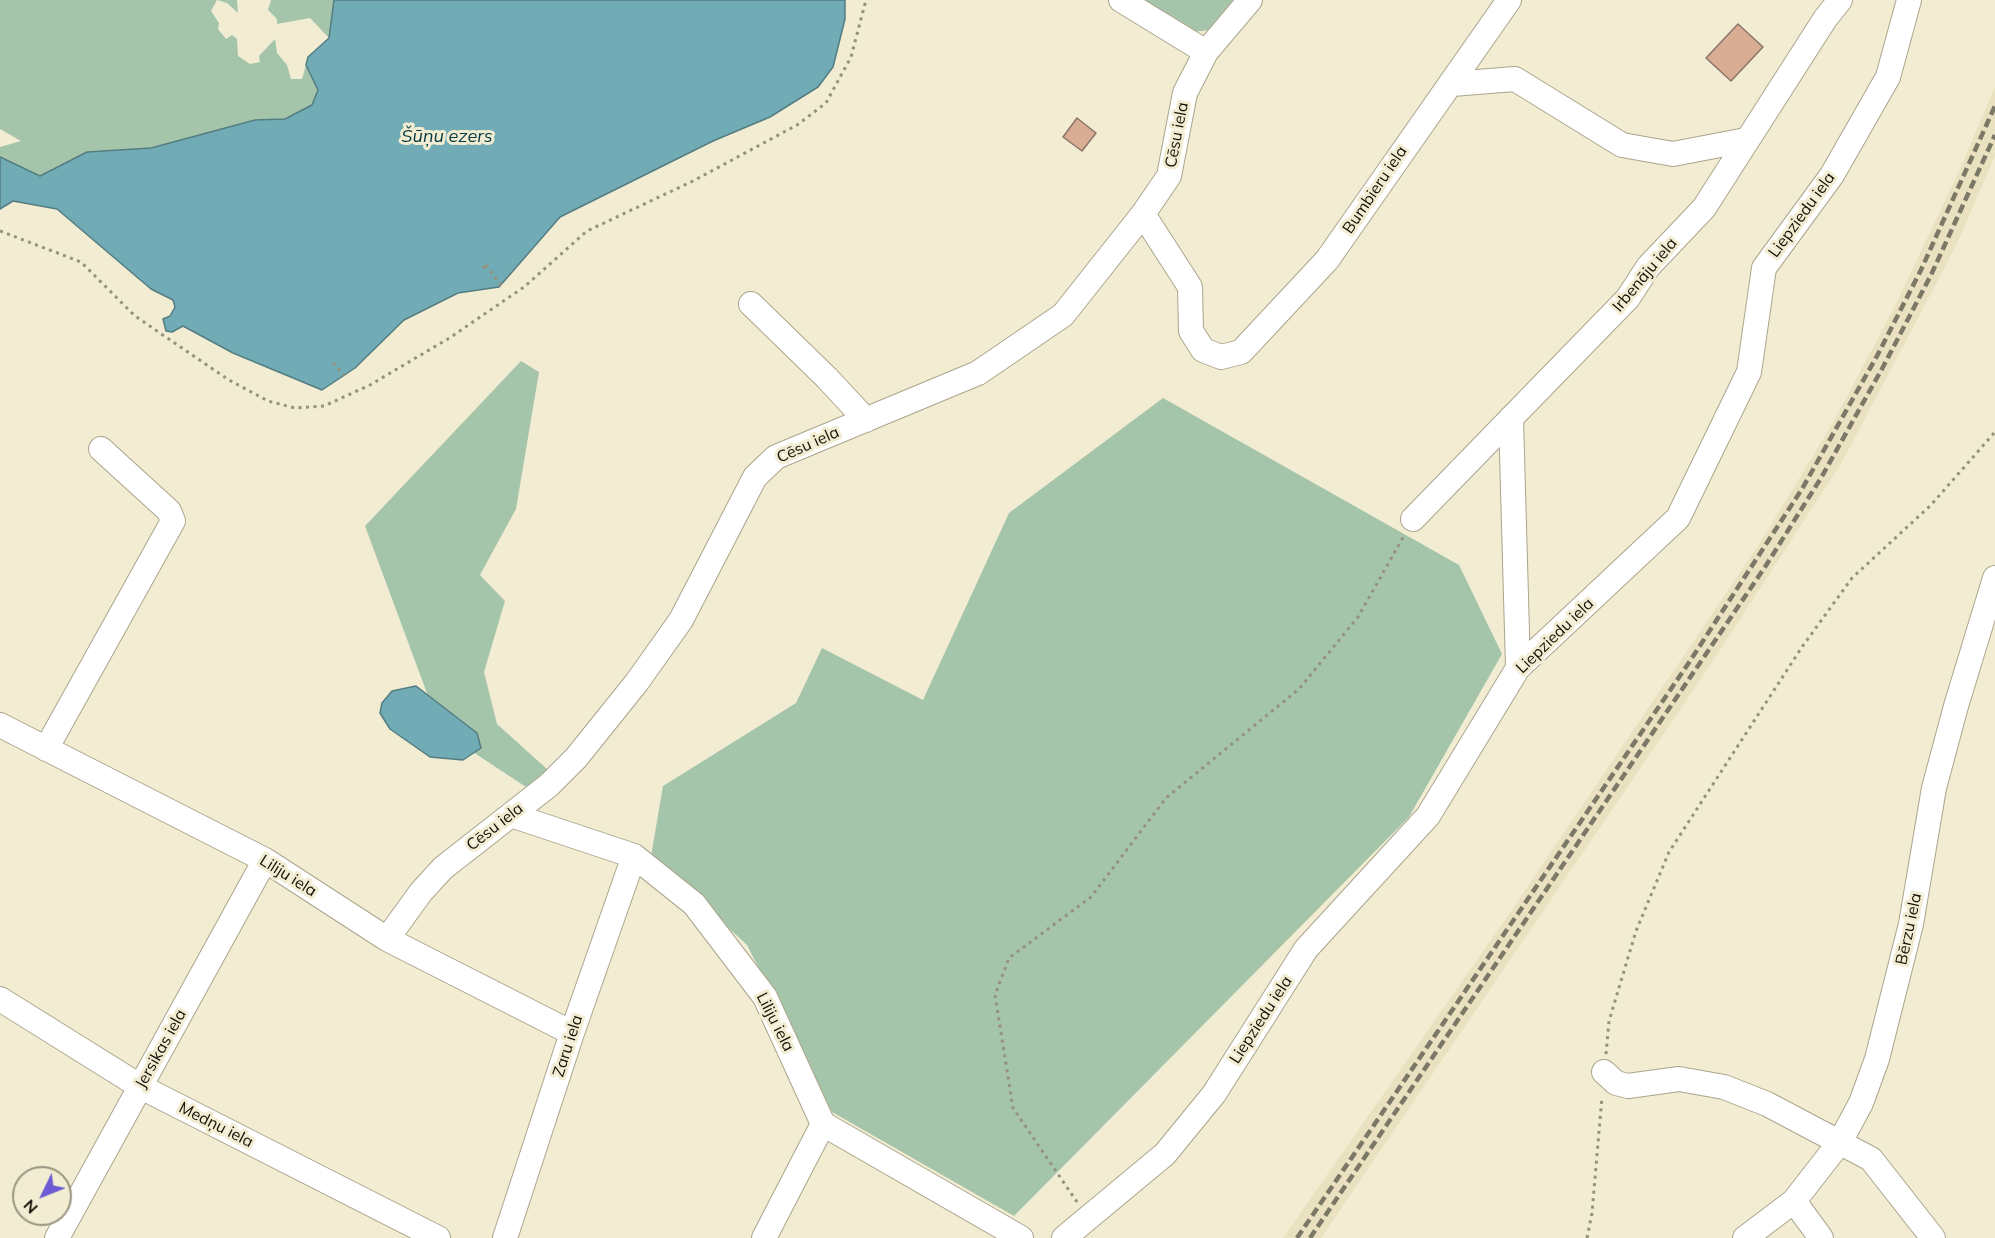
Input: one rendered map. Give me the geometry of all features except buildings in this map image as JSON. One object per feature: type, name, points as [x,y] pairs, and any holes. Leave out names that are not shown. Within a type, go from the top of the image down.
[{"type":"street","points":[[1121,0],[1206,52]]},
{"type":"street","name":"Cēsu iela","points":[[387,939],[421,892],[443,868],[549,785],[576,759],[637,682],[681,620],[755,477],[776,458],[978,373],[1063,315],[1143,214],[1169,176],[1185,93],[1206,52],[1250,0]]},
{"type":"street","name":"Bumbieru iela","points":[[1143,214],[1190,287],[1191,331],[1203,350],[1221,357],[1241,352],[1327,260],[1509,0]]},
{"type":"street","name":"Irbenāju iela","points":[[1413,519],[1628,298],[1648,267],[1704,207],[1840,0]]},
{"type":"street","name":"Liepziedu iela","points":[[1064,1238],[1165,1154],[1214,1094],[1306,949],[1428,816],[1518,668],[1678,519],[1749,372],[1764,268],[1832,175],[1888,76],[1909,0]]},
{"type":"street","points":[[1452,84],[1515,79],[1622,144],[1673,154],[1746,140]]},
{"type":"street","points":[[751,304],[866,420]]},
{"type":"street","points":[[1511,418],[1518,668]]},
{"type":"street","points":[[46,749],[173,521],[169,511],[101,449]]},
{"type":"street","name":"Bērzu iela","points":[[1745,1238],[1794,1202],[1840,1142],[1861,1103],[1877,1059],[1911,924],[1934,788],[1995,578]]},
{"type":"street","name":"Liliju iela","points":[[0,725],[265,860],[387,939],[572,1033]]},
{"type":"street","name":"Liliju iela","points":[[511,815],[634,856],[694,904],[765,997],[823,1124]]},
{"type":"street","name":"Zaru iela","points":[[505,1238],[572,1033],[634,856]]},
{"type":"street","name":"Jersikas iela","points":[[57,1238],[265,860]]},
{"type":"street","name":"Medņu iela","points":[[0,999],[141,1087],[438,1238]]},
{"type":"street","points":[[1604,1071],[1616,1083],[1628,1086],[1679,1079],[1724,1087],[1767,1104],[1871,1159],[1933,1238]]},
{"type":"street","points":[[764,1238],[823,1124],[1021,1238]]},
{"type":"street","points":[[1794,1202],[1821,1238]]},
{"type":"path","points":[[0,231],[81,262],[135,316],[229,380],[268,401],[295,408],[324,406],[370,385],[451,337],[524,287],[586,231],[693,181],[797,125],[826,103],[851,57],[866,0]]},
{"type":"path","points":[[486,266],[501,285]]},
{"type":"path","points":[[333,363],[345,375]]},
{"type":"path","points":[[1587,1238],[1592,1213],[1609,1021],[1636,931],[1669,852],[1802,647],[1852,578],[1931,505],[1995,432]]},
{"type":"path","points":[[1087,1218],[1013,1108],[995,995],[1009,958],[1091,897],[1166,798],[1299,689],[1358,617],[1413,519]]},
{"type":"shaded area","points":[[1995,87],[1995,156],[1955,248],[1842,462],[1709,667],[1321,1238],[1283,1238],[1507,917],[1762,540],[1834,421],[1895,306],[1961,167]]},
{"type":"green space","points":[[0,0],[217,0],[211,11],[219,23],[218,29],[226,39],[232,35],[237,39],[238,56],[250,64],[260,62],[259,56],[275,39],[277,53],[287,65],[291,79],[302,79],[306,65],[318,90],[312,105],[285,119],[255,120],[151,148],[87,152],[40,176],[0,157],[0,147],[21,141],[0,129]]},
{"type":"green space","points":[[217,0],[237,0],[238,13],[227,3]]},
{"type":"green space","points":[[271,0],[334,0],[329,38],[310,18],[277,24],[277,19],[268,10]]},
{"type":"green space","points":[[1136,0],[1233,0],[1209,30],[1185,33]]},
{"type":"green space","points":[[521,361],[539,372],[516,509],[480,575],[505,601],[484,672],[497,724],[548,770],[526,787],[441,731],[365,526]]},
{"type":"green space","points":[[1163,398],[1459,565],[1502,654],[1409,817],[1014,1216],[832,1112],[747,945],[651,856],[663,786],[796,703],[822,648],[923,700],[1009,513]]},
{"type":"water","name":"Šūņu ezers","points":[[334,0],[845,0],[845,19],[833,67],[818,87],[770,117],[713,141],[560,217],[499,287],[458,293],[404,320],[355,368],[322,390],[233,353],[183,326],[172,332],[166,331],[163,319],[170,316],[175,307],[173,300],[151,289],[57,209],[13,201],[0,209],[0,157],[40,176],[87,152],[151,148],[255,120],[285,119],[312,105],[318,90],[306,65],[308,57],[329,38]]},
{"type":"water","points":[[416,686],[477,733],[481,748],[463,760],[430,757],[390,729],[380,713],[382,703],[392,691]]},
{"type":"railway","points":[[1297,1238],[1688,664],[1802,489],[1877,356],[1921,270],[1995,106]]},
{"type":"railway","points":[[1310,1238],[1765,567],[1821,478],[1931,275],[1995,135]]}]
